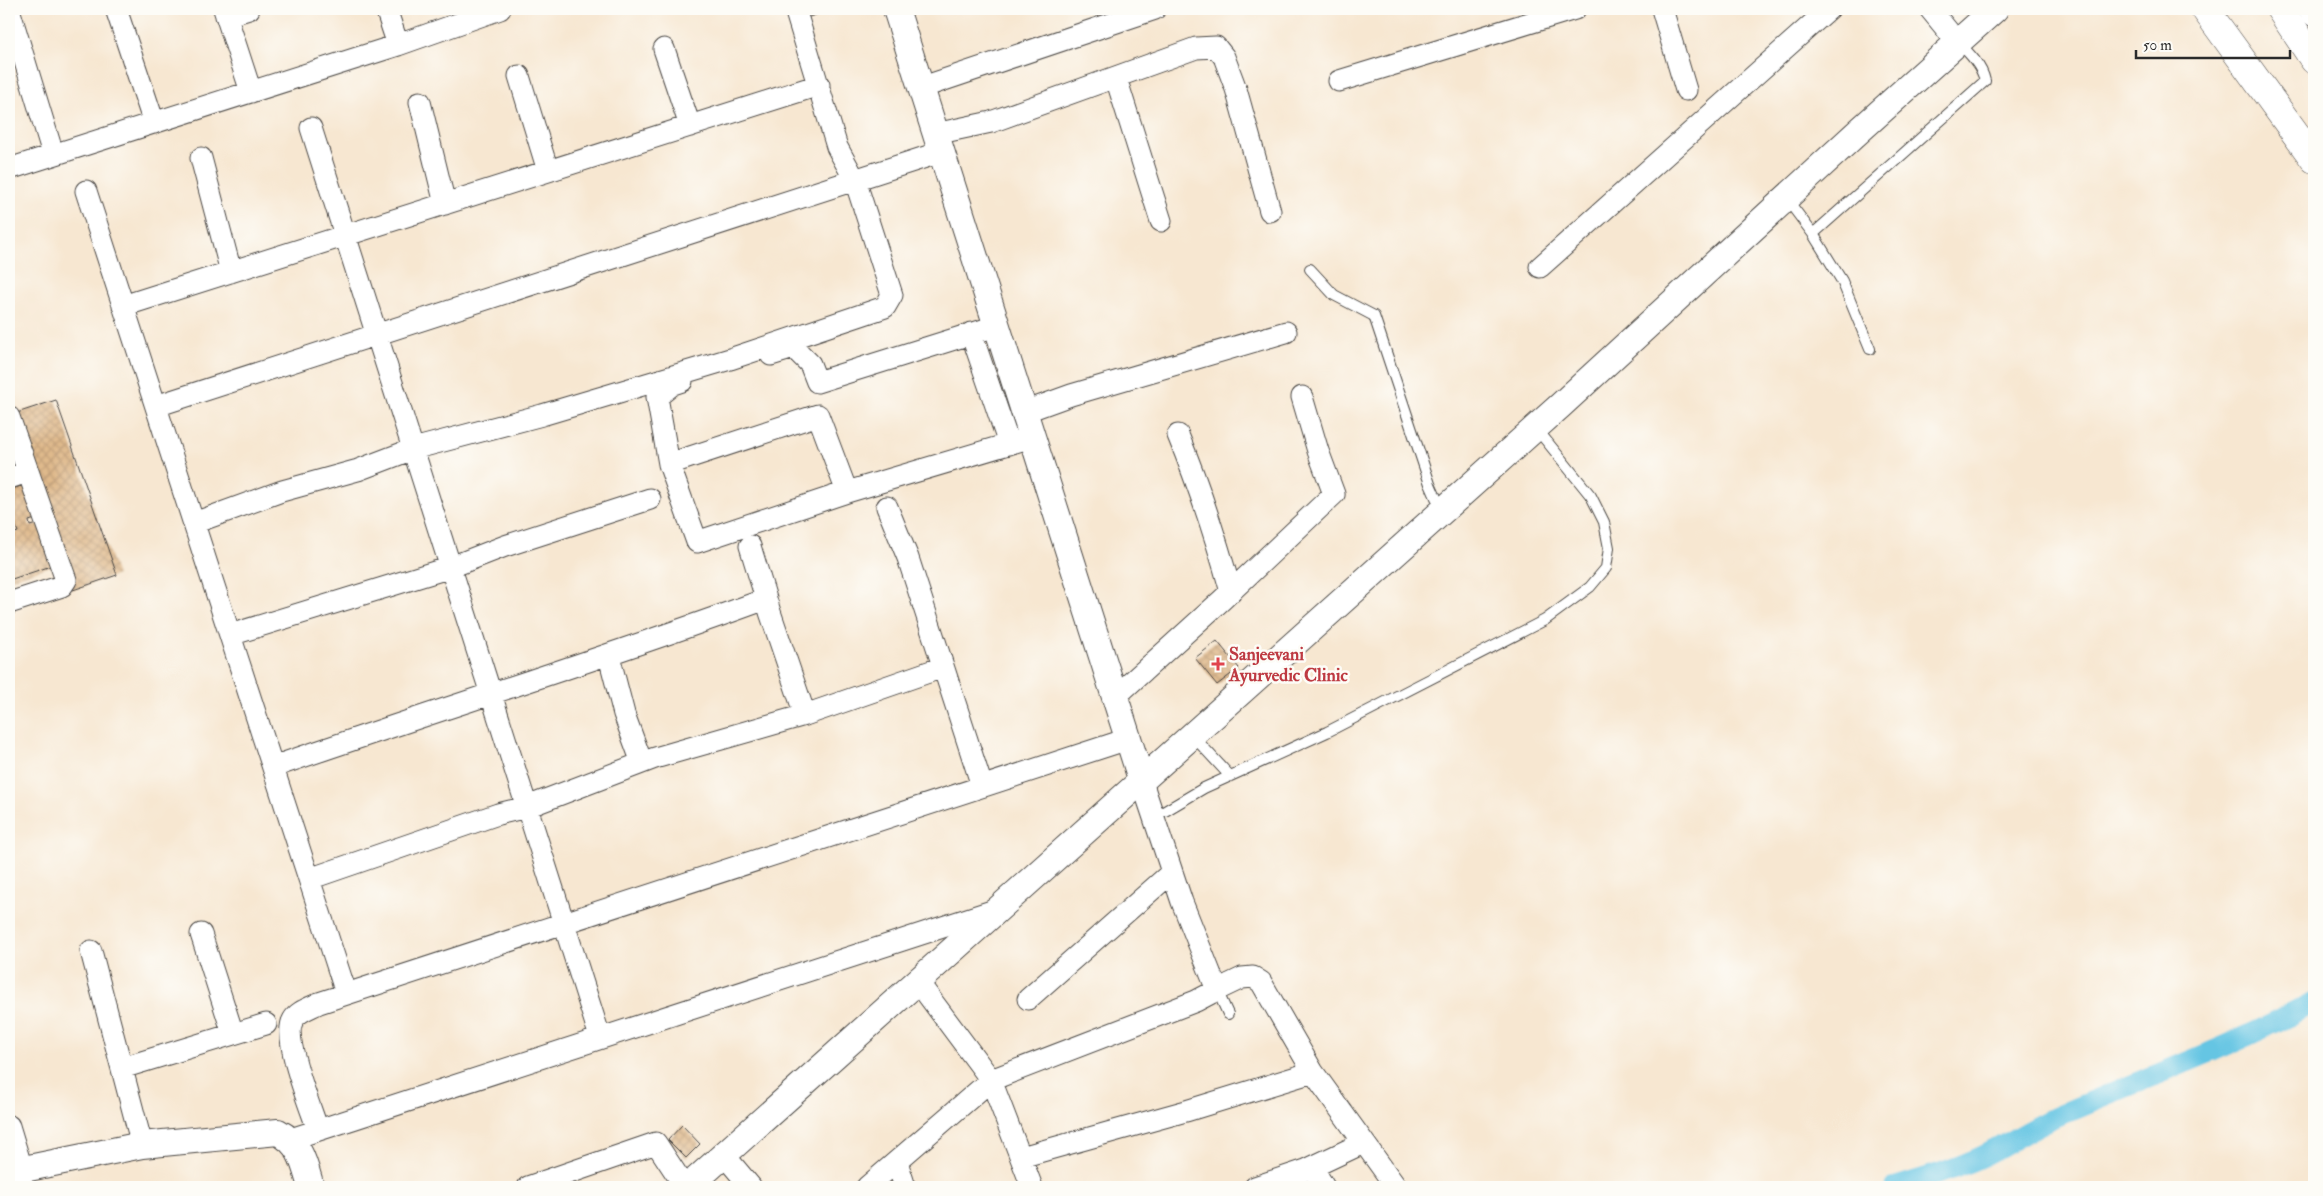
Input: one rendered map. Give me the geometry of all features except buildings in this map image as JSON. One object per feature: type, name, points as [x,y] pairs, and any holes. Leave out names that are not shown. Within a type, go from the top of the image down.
[{"type":"highway","points":[[2205,9],[2314,159]]},
{"type":"highway","points":[[2280,9],[2314,60]]},
{"type":"street","points":[[9,9],[53,154]]},
{"type":"street","points":[[116,9],[154,123]]},
{"type":"street","points":[[250,9],[225,12],[251,92]]},
{"type":"street","points":[[386,9],[398,45]]},
{"type":"street","points":[[9,168],[398,45],[497,9]]},
{"type":"street","points":[[194,523],[282,491],[358,470],[413,449],[542,415],[730,359],[884,307],[892,296],[855,180],[837,147],[795,9]]},
{"type":"street","points":[[896,9],[1024,412],[1015,442]]},
{"type":"street","points":[[920,88],[1154,9]]},
{"type":"street","points":[[1339,81],[1575,9]]},
{"type":"street","points":[[1662,9],[1686,90]]},
{"type":"street","points":[[1540,267],[1829,9]]},
{"type":"street","points":[[1930,9],[1957,42]]},
{"type":"street","points":[[528,1187],[656,1143],[686,1187],[1001,908],[1536,428],[1995,9]]},
{"type":"street","points":[[156,406],[855,180],[991,122],[1196,48],[1216,47],[1224,57],[1236,89],[1270,210]]},
{"type":"street","points":[[664,49],[690,126]]},
{"type":"street","points":[[520,76],[548,171]]},
{"type":"street","points":[[1116,78],[1161,221]]},
{"type":"street","points":[[123,306],[819,85]]},
{"type":"street","points":[[420,102],[445,204]]},
{"type":"street","points":[[311,128],[600,1037]]},
{"type":"street","points":[[201,158],[231,272]]},
{"type":"street","points":[[86,191],[346,993]]},
{"type":"street","points":[[817,382],[996,326]]},
{"type":"street","points":[[1024,412],[1071,395],[1286,332]]},
{"type":"street","points":[[969,334],[1015,442],[1115,697],[1172,872],[1217,990]]},
{"type":"street","points":[[847,492],[818,416],[817,382],[810,364],[794,348],[673,384],[657,397],[669,464],[697,542],[847,492],[1015,442]]},
{"type":"street","points":[[1115,697],[1231,592],[1334,494],[1318,451],[1302,397]]},
{"type":"street","points":[[669,464],[818,416]]},
{"type":"street","points":[[9,417],[18,475],[66,580],[62,586],[9,603]]},
{"type":"street","points":[[1178,435],[1192,469],[1217,542],[1231,592]]},
{"type":"street","points":[[230,635],[451,567],[505,546],[650,499]]},
{"type":"street","points":[[887,507],[908,558],[982,786]]},
{"type":"street","points":[[750,546],[805,715]]},
{"type":"street","points":[[273,768],[491,693],[609,656],[766,599]]},
{"type":"street","points":[[609,656],[624,714],[642,763]]},
{"type":"street","points":[[309,879],[498,814],[527,806],[642,763],[805,715],[942,667]]},
{"type":"street","points":[[318,1130],[291,1048],[289,1033],[292,1021],[300,1013],[346,993],[1128,739]]},
{"type":"street","points":[[1028,999],[1172,872]]},
{"type":"street","points":[[291,1139],[1001,908]]},
{"type":"street","points":[[201,934],[233,1034]]},
{"type":"street","points":[[91,951],[142,1145]]},
{"type":"street","points":[[867,1187],[991,1080],[1196,1001],[1242,978],[1253,977],[1261,982],[1313,1072],[1396,1187]]},
{"type":"street","points":[[918,982],[991,1080],[1032,1187]]},
{"type":"street","points":[[122,1068],[266,1024]]},
{"type":"street","points":[[1021,1157],[1186,1111],[1313,1072]]},
{"type":"street","points":[[9,1126],[16,1170],[142,1145],[278,1132],[291,1139],[303,1158],[311,1187]]},
{"type":"street","points":[[1255,1187],[1312,1167],[1363,1143]]},
{"type":"street","points":[[724,1155],[751,1187]]},
{"type":"street","points":[[897,1162],[905,1187]]},
{"type":"street","points":[[1312,1167],[1324,1187]]},
{"type":"lane","points":[[1813,234],[1985,81],[1984,74],[1957,42]]},
{"type":"lane","points":[[1786,198],[1813,234],[1842,281],[1870,349]]},
{"type":"lane","points":[[1310,269],[1334,295],[1374,316],[1430,484],[1442,512]]},
{"type":"lane","points":[[1165,812],[1230,776],[1327,732],[1545,620],[1590,587],[1606,568],[1609,548],[1604,522],[1591,496],[1536,428]]},
{"type":"lane","points":[[1193,736],[1230,776]]},
{"type":"lane","points":[[1217,990],[1228,1014]]},
{"type":"waterway","points":[[1896,1187],[1974,1160],[2052,1118],[2253,1033],[2314,1002]]},
{"type":"place","name":"Sanjeevani Ayurvedic Clinic","points":[[1218,664]]}]
